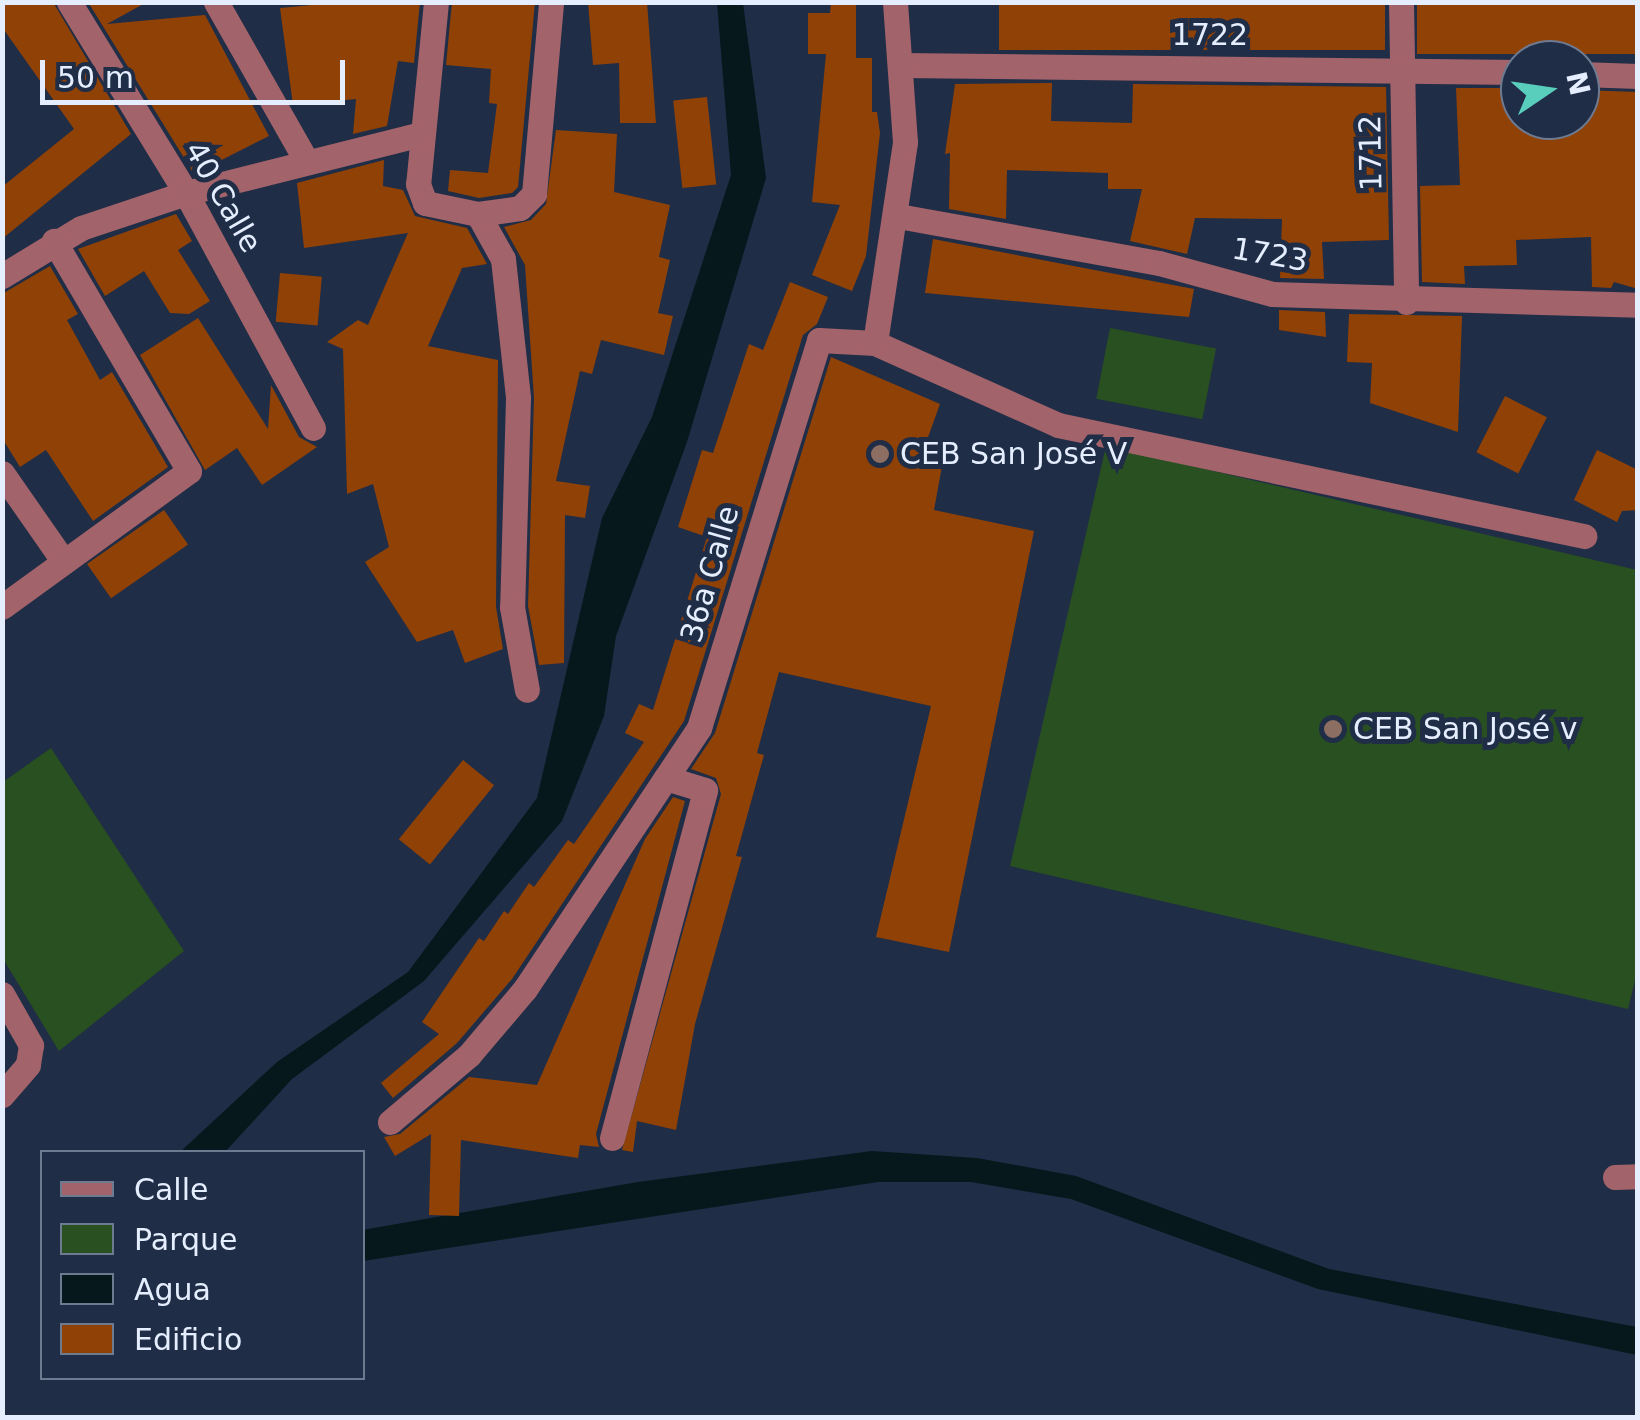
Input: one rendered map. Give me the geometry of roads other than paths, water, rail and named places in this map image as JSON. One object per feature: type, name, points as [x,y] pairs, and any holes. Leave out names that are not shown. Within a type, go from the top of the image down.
[{"type":"street","name":"40 Calle","points":[[69,2],[186,194],[313,428]]},
{"type":"street","points":[[216,2],[307,162]]},
{"type":"street","points":[[436,2],[418,184],[425,203],[478,214],[520,208],[534,194],[551,2]]},
{"type":"street","points":[[895,2],[905,142],[898,216],[875,343],[1058,425],[1584,536]]},
{"type":"street","name":"1712","points":[[1401,2],[1406,302]]},
{"type":"street","name":"1722","points":[[900,65],[1500,71]]},
{"type":"street","points":[[1600,75],[1638,76]]},
{"type":"street","points":[[2,276],[54,242],[186,194],[421,134]]},
{"type":"street","points":[[478,214],[503,259],[514,359],[512,607],[527,690]]},
{"type":"street","name":"1723","points":[[898,216],[1159,263],[1272,294],[1406,302],[1638,305]]},
{"type":"street","points":[[2,607],[189,471],[54,242]]},
{"type":"street","name":"36a Calle","points":[[390,1122],[469,1055],[524,989],[700,728],[818,340],[875,343]]},
{"type":"street","points":[[2,473],[64,562]]},
{"type":"street","points":[[612,1138],[705,790],[666,778]]},
{"type":"street","points":[[2,994],[32,1045],[28,1065],[2,1095]]},
{"type":"water","points":[[717,3],[743,3],[766,178],[687,442],[616,636],[604,716],[562,821],[424,981],[292,1079],[227,1150],[182,1150],[277,1062],[408,972],[537,798],[602,518],[652,417],[731,175]]},
{"type":"water","points":[[872,1151],[977,1158],[1076,1176],[1329,1269],[1637,1327],[1637,1355],[1318,1289],[1071,1199],[971,1182],[878,1182],[365,1261],[365,1229],[638,1182]]},
{"type":"place","name":"CEB San José V","points":[[880,454]]},
{"type":"place","name":"CEB San José v","points":[[1333,729]]}]
